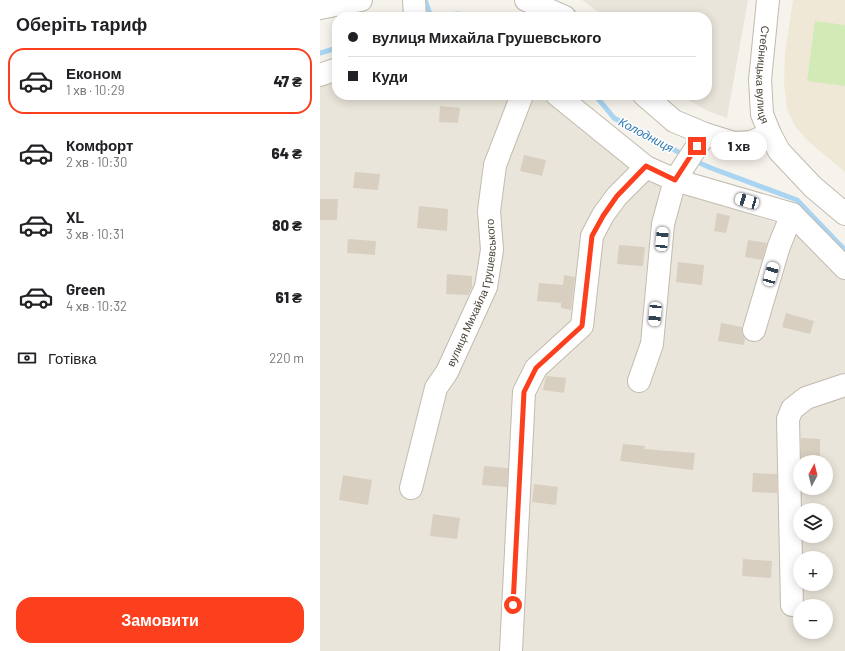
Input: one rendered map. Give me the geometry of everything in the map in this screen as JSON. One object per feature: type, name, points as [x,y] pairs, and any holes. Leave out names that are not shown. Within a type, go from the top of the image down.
[{"type":"street","points":[[320,8],[361,0]]},
{"type":"street","points":[[414,0],[415,12]]},
{"type":"street","points":[[526,0],[554,12]]},
{"type":"street","name":"Стебницька вулиця","points":[[768,0],[760,80],[762,114],[779,151],[813,187],[845,214]]},
{"type":"street","points":[[320,75],[332,71]]},
{"type":"street","name":"вулиця Михайла Грушевського","points":[[411,488],[436,388],[447,372],[486,287],[492,250],[489,211],[495,165],[520,100]]},
{"type":"street","points":[[563,100],[646,166],[675,180],[792,214],[845,268]]},
{"type":"street","points":[[650,100],[674,121],[705,134],[734,143],[751,142],[770,134]]},
{"type":"street","points":[[638,381],[652,344],[663,224],[675,180],[705,134]]},
{"type":"street","points":[[511,651],[524,392],[536,368],[582,326],[592,236],[603,216],[617,196],[646,166]]},
{"type":"street","points":[[754,330],[779,246],[792,214]]},
{"type":"street","points":[[792,605],[788,419],[792,409],[806,398],[845,384]]},
{"type":"shaded area","points":[[582,0],[748,0],[727,118],[708,111],[688,100],[712,100],[712,12],[598,12]]},
{"type":"shaded area","points":[[793,0],[845,0],[845,172],[808,141],[795,126],[787,109],[784,83],[785,54]]},
{"type":"shaded area","points":[[332,74],[332,100],[546,100],[647,177],[795,230],[845,276],[845,651],[320,651],[320,77]]},
{"type":"green space","points":[[815,21],[845,25],[845,86],[807,81]]},
{"type":"building","points":[[440,106],[460,108],[458,123],[439,122]]},
{"type":"building","points":[[524,155],[546,160],[542,176],[520,171]]},
{"type":"building","points":[[355,172],[380,174],[378,190],[353,188]]},
{"type":"building","points":[[320,199],[338,199],[337,220],[320,220]]},
{"type":"building","points":[[419,206],[448,209],[447,231],[417,228]]},
{"type":"building","points":[[717,213],[730,216],[726,233],[714,231]]},
{"type":"building","points":[[348,239],[376,241],[375,255],[347,253]]},
{"type":"building","points":[[748,240],[767,243],[762,260],[745,257]]},
{"type":"building","points":[[619,245],[645,247],[643,266],[617,264]]},
{"type":"building","points":[[678,262],[704,265],[702,285],[676,282]]},
{"type":"building","points":[[447,274],[472,276],[472,288],[468,295],[446,294]]},
{"type":"building","points":[[564,275],[575,277],[571,310],[561,308],[561,303],[537,301],[539,283],[563,285]]},
{"type":"building","points":[[786,313],[814,321],[810,334],[782,327]]},
{"type":"building","points":[[721,323],[742,327],[742,333],[745,339],[744,345],[718,341]]},
{"type":"building","points":[[546,376],[566,378],[564,393],[543,390]]},
{"type":"building","points":[[801,438],[820,439],[820,455],[801,455]]},
{"type":"building","points":[[623,444],[645,446],[644,449],[695,453],[693,470],[620,461]]},
{"type":"building","points":[[484,466],[508,468],[507,487],[482,485]]},
{"type":"building","points":[[753,473],[777,474],[777,493],[752,492]]},
{"type":"building","points":[[343,475],[372,480],[368,505],[339,500]]},
{"type":"building","points":[[534,484],[558,487],[556,505],[532,502]]},
{"type":"building","points":[[433,514],[460,518],[457,539],[430,536]]},
{"type":"building","points":[[743,559],[772,561],[771,578],[742,576]]},
{"type":"waterway","points":[[425,0],[429,12]]},
{"type":"waterway","name":"Колодниця","points":[[320,53],[332,49]]},
{"type":"waterway","name":"Колодниця","points":[[599,100],[614,118],[684,155]]},
{"type":"waterway","name":"Колодниця","points":[[693,160],[797,200],[845,250]]},
{"type":"route","points":[[513,605],[524,392],[536,368],[582,326],[592,236],[603,216],[617,196],[646,166],[675,180],[697,146]]}]
